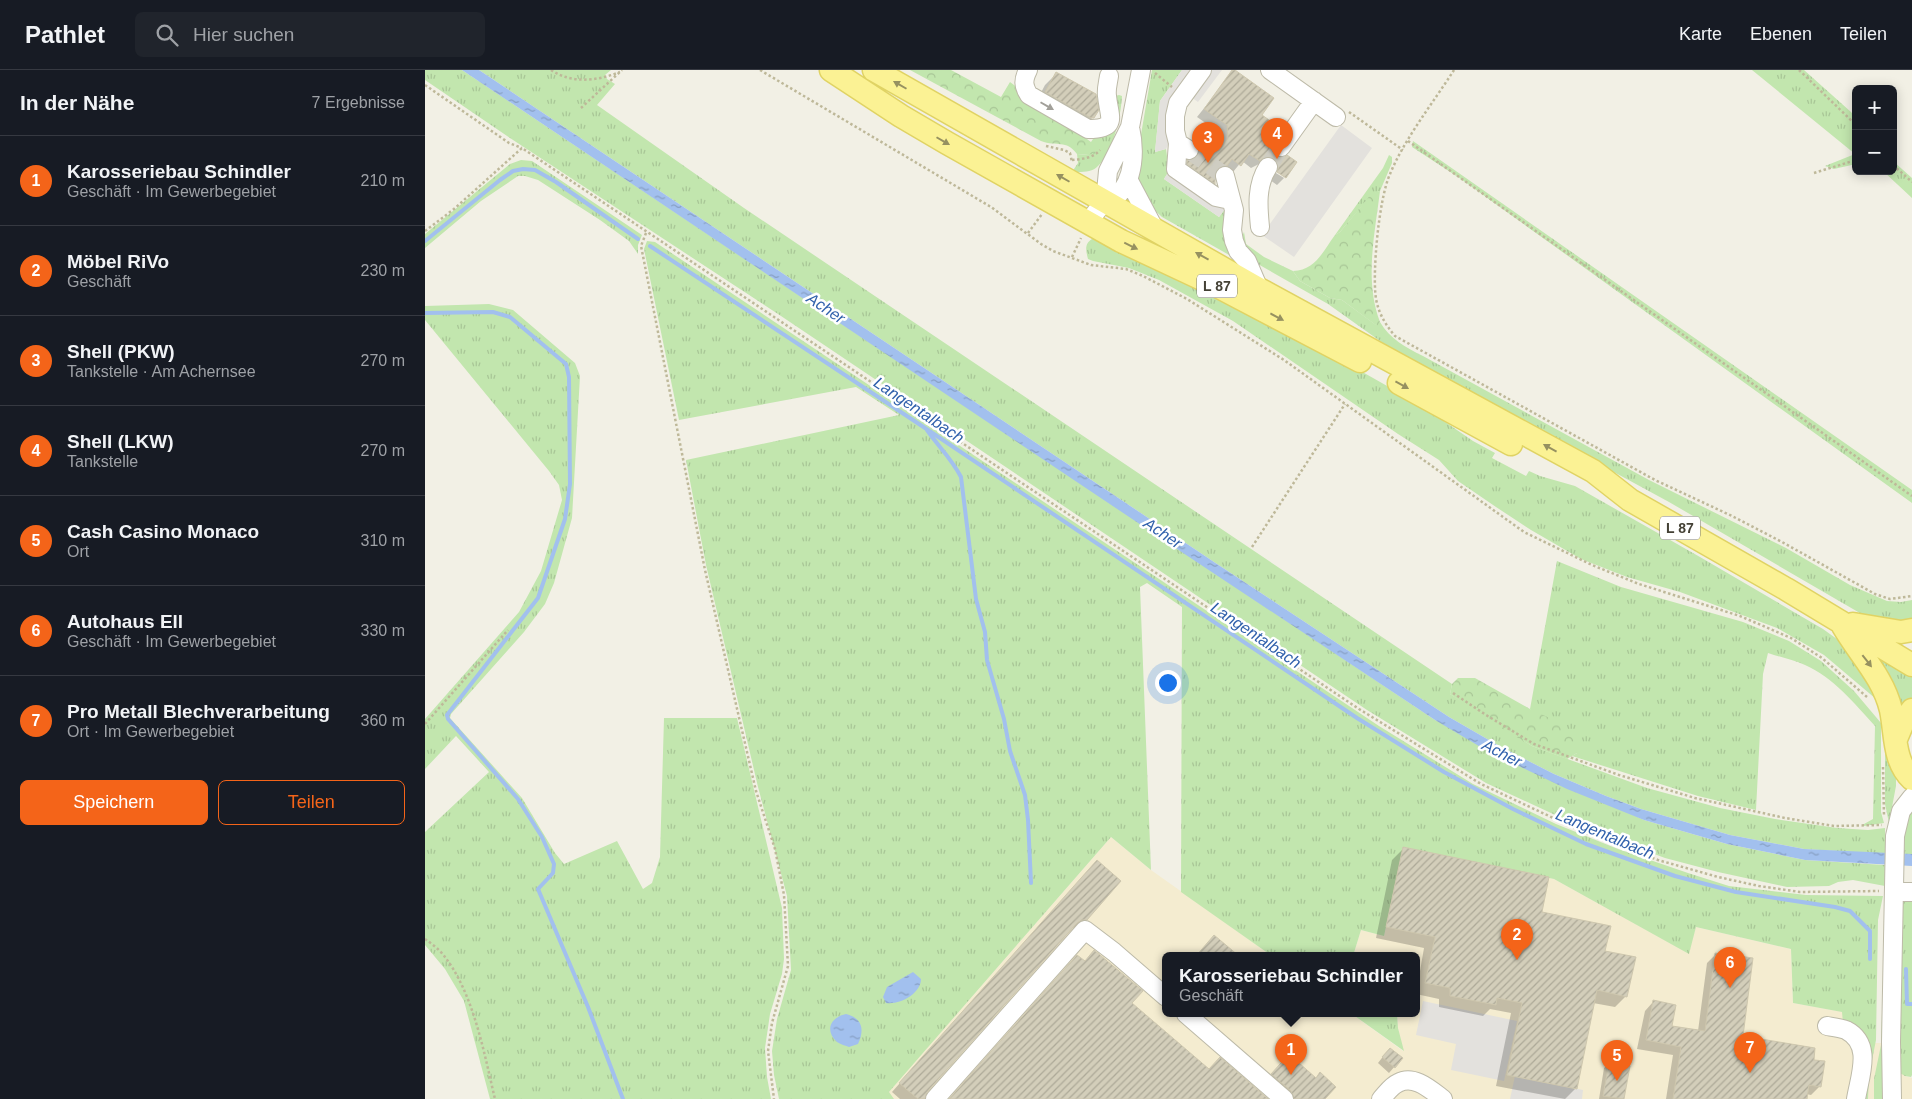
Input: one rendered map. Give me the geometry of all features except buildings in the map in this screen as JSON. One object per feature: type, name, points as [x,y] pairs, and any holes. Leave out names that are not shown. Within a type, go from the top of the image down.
[{"type":"main road","name":"L 87","points":[[831,70],[939,139],[1121,241],[1217,286],[1273,315],[1586,484],[1630,500]]},
{"type":"main road","name":"L 87","points":[[874,70],[1259,289],[1593,471],[1630,500],[1840,621],[1912,665]]},
{"type":"main road","points":[[1840,621],[1901,632],[1912,630]]},
{"type":"main road","points":[[1840,621],[1855,645],[1871,664],[1879,680],[1890,709],[1900,762],[1912,779]]},
{"type":"main road","points":[[1896,740],[1912,710]]},
{"type":"street","points":[[1028,70],[1024,81],[1024,88],[1029,96],[1088,129],[1106,126],[1110,121],[1111,110],[1107,97],[1109,76]]},
{"type":"street","points":[[1088,223],[1105,202],[1116,197],[1128,179],[1131,169],[1133,142],[1131,127],[1141,70]]},
{"type":"street","points":[[1202,70],[1178,103],[1175,116],[1175,131],[1184,147],[1176,169],[1217,197],[1230,200]]},
{"type":"street","points":[[1270,70],[1336,117]]},
{"type":"street","points":[[1281,147],[1313,101]]},
{"type":"street","points":[[1105,202],[1108,171],[1131,127]]},
{"type":"street","points":[[1260,227],[1258,201],[1263,175],[1268,167]]},
{"type":"street","points":[[1225,176],[1233,210],[1232,230],[1234,241],[1238,251],[1247,261],[1259,289]]},
{"type":"street","points":[[1128,179],[1155,230]]},
{"type":"street","points":[[1892,1099],[1891,1042],[1900,888],[1891,830],[1901,811],[1912,797]]},
{"type":"street","points":[[935,1099],[1085,930],[1162,994]]},
{"type":"street","points":[[1189,1017],[1284,1099]]},
{"type":"street","points":[[1827,1026],[1846,1030],[1857,1038],[1863,1048],[1863,1060],[1856,1099]]},
{"type":"street","points":[[1381,1099],[1397,1083],[1404,1081],[1413,1081],[1426,1085],[1443,1099]]},
{"type":"path","points":[[551,70],[560,76],[579,80],[606,77],[621,71]]},
{"type":"path","points":[[759,70],[991,207],[1053,251],[1091,265],[1126,269],[1187,299],[1284,360],[1524,532],[1592,565],[1639,584],[1740,616],[1791,638],[1822,658],[1869,699]]},
{"type":"path","points":[[1149,70],[1153,71],[1183,95]]},
{"type":"path","points":[[1454,70],[1408,141],[1390,172],[1384,188],[1378,243],[1376,300],[1383,320],[1395,336],[1655,480],[1782,542],[1875,594],[1890,599],[1912,596]]},
{"type":"path","points":[[1799,70],[1852,121]]},
{"type":"path","points":[[581,108],[621,71]]},
{"type":"path","points":[[425,85],[509,143],[522,148],[646,233],[1359,709],[1481,784],[1583,832],[1659,860],[1718,877],[1799,892],[1900,888]]},
{"type":"path","points":[[1408,141],[1912,496]]},
{"type":"path","points":[[1072,160],[1086,159],[1096,155],[1105,146]]},
{"type":"path","points":[[425,231],[454,209],[522,148]]},
{"type":"path","points":[[1815,173],[1852,161]]},
{"type":"path","points":[[1897,169],[1912,182]]},
{"type":"path","points":[[1072,257],[1088,223]]},
{"type":"path","points":[[646,233],[641,246],[705,570],[756,791],[775,849],[784,895],[788,966],[772,1023],[768,1051],[774,1099]]},
{"type":"path","points":[[1253,547],[1345,404]]},
{"type":"path","points":[[425,724],[508,630]]},
{"type":"path","points":[[1453,692],[1486,715],[1534,744],[1685,795],[1785,818],[1834,826],[1868,826],[1891,830]]},
{"type":"path","points":[[1883,767],[1883,812],[1885,818]]},
{"type":"path","points":[[425,938],[445,956],[458,977],[476,1020],[495,1099]]},
{"type":"shaded area","points":[[1182,70],[1222,70],[1198,102],[1191,97],[1173,108],[1168,145],[1166,149],[1155,152],[1160,101]]},
{"type":"shaded area","points":[[1341,125],[1372,148],[1294,257],[1262,235]]},
{"type":"shaded area","points":[[1169,171],[1225,209],[1219,217],[1164,179]]},
{"type":"shaded area","points":[[1111,837],[1151,870],[1266,952],[1162,952],[1162,1017],[1356,1017],[1403,1051],[1397,1017],[1420,1017],[1420,952],[1354,952],[1361,930],[1384,936],[1403,847],[1554,879],[1688,953],[1696,927],[1791,949],[1793,1003],[1843,1012],[1867,1043],[1899,1043],[1905,1076],[1912,1078],[1912,1099],[894,1099],[888,1093]]},
{"type":"shaded area","points":[[1423,1001],[1517,1021],[1504,1081],[1451,1070],[1456,1044],[1416,1035]]},
{"type":"shaded area","points":[[1515,1076],[1583,1090],[1582,1099],[1510,1099]]},
{"type":"green space","points":[[425,70],[462,70],[1435,720],[1644,820],[1727,844],[1805,860],[1885,865],[1885,886],[1853,880],[1838,882],[1829,886],[1787,887],[1718,872],[1665,858],[1579,826],[1486,783],[1367,710],[781,316],[510,138],[425,80]]},
{"type":"green space","points":[[479,70],[611,70],[605,75],[607,79],[615,84],[597,105],[744,208],[1452,684],[1450,694],[1532,746],[1647,788],[1720,808],[1775,819],[1837,828],[1868,830],[1885,828],[1885,854],[1804,849],[1730,835],[1641,809],[1606,796],[1554,774],[1501,747],[1449,717],[1214,562]]},
{"type":"green space","points":[[910,70],[951,70],[1001,97],[1010,82],[1091,142],[1095,136],[1098,137],[1098,150],[1089,155],[1077,154],[1069,146],[1041,141]]},
{"type":"green space","points":[[1152,70],[1182,70],[1160,101],[1155,152],[1166,149],[1169,171],[1164,179],[1219,217],[1225,209],[1238,260],[1162,217],[1151,207],[1137,180],[1137,158]]},
{"type":"green space","points":[[1752,70],[1804,70],[1852,113],[1852,152]]},
{"type":"green space","points":[[1122,96],[1120,113],[1108,152],[1093,170],[1072,172],[1078,163],[1077,154],[1089,155],[1098,137],[1111,97]]},
{"type":"green space","points":[[1413,141],[1912,490],[1912,503],[1458,177],[1412,147]]},
{"type":"green space","points":[[1389,155],[1392,157],[1392,163],[1380,191],[1372,194],[1340,232],[1335,235],[1383,168]]},
{"type":"green space","points":[[1852,155],[1852,165],[1834,169],[1825,166]]},
{"type":"green space","points":[[521,160],[532,161],[642,235],[638,245],[638,254],[629,241],[600,220],[538,180],[525,176],[518,176],[481,201],[425,248],[425,234],[510,164]]},
{"type":"green space","points":[[1897,165],[1912,178],[1912,198],[1887,175],[1897,175]]},
{"type":"green space","points":[[1380,191],[1372,256],[1373,290],[1380,322],[1377,326],[1342,300],[1330,298],[1300,281],[1293,271],[1308,267],[1318,259],[1335,235],[1340,232],[1372,193]]},
{"type":"green space","points":[[1244,232],[1246,244],[1264,257],[1293,271],[1300,281],[1330,298],[1342,300],[1376,325],[1380,322],[1393,338],[1410,349],[1649,480],[1786,548],[1850,585],[1887,601],[1901,602],[1912,600],[1912,624],[1865,616],[1669,502],[1404,358],[1328,304],[1249,259],[1242,246]]},
{"type":"green space","points":[[1092,239],[1101,239],[1343,361],[1419,404],[1473,441],[1495,453],[1492,458],[1526,476],[1529,471],[1575,486],[1823,629],[1841,642],[1865,667],[1876,699],[1824,655],[1777,628],[1680,592],[1627,577],[1581,559],[1531,530],[1458,481],[1439,460],[1233,321],[1159,280],[1129,268],[1088,259],[1087,245]]},
{"type":"green space","points":[[647,241],[655,242],[1379,726],[1473,784],[1556,824],[1618,849],[1729,886],[1806,895],[1883,896],[1878,920],[1876,1040],[1869,1076],[1868,1099],[1861,1099],[1868,1055],[1843,1023],[1842,1012],[1793,1003],[1791,949],[1696,927],[1689,954],[1554,879],[1403,847],[1384,936],[1361,930],[1354,952],[1266,952],[1181,892],[1182,607],[1147,583],[1140,587],[1151,870],[1111,837],[889,1092],[894,1099],[779,1099],[772,1051],[777,1019],[791,970],[787,896],[758,787],[706,565],[686,460],[899,415],[856,387],[679,420],[644,249]]},
{"type":"green space","points":[[489,304],[513,310],[575,363],[580,376],[572,518],[554,583],[545,604],[524,632],[451,714],[450,718],[522,798],[555,853],[564,864],[617,841],[643,889],[652,883],[660,857],[664,718],[737,718],[782,908],[784,959],[782,974],[770,1014],[765,1048],[771,1099],[490,1099],[464,1001],[445,969],[425,945],[425,832],[489,772],[456,736],[425,769],[425,719],[519,612],[541,571],[562,500],[559,485],[549,471],[425,320],[425,306]]},
{"type":"green space","points":[[1557,561],[1621,587],[1743,622],[1789,641],[1821,661],[1854,691],[1881,723],[1881,812],[1884,823],[1864,826],[1864,824],[1873,819],[1875,726],[1825,676],[1805,665],[1768,653],[1763,674],[1756,810],[1698,796],[1572,756],[1577,753],[1530,709]]},
{"type":"green space","points":[[1879,657],[1912,677],[1912,703],[1903,711],[1875,661]]},
{"type":"green space","points":[[1458,678],[1475,678],[1530,709],[1554,720],[1577,740],[1577,753],[1567,759],[1532,746],[1489,721],[1450,694],[1452,684]]},
{"type":"green space","points":[[1885,744],[1896,772],[1896,786],[1889,823],[1885,804]]},
{"type":"green space","points":[[1912,812],[1912,854],[1903,854],[1904,826]]},
{"type":"green space","points":[[1912,898],[1911,1077],[1900,1073],[1898,1064],[1902,912],[1903,902]]},
{"type":"green space","points":[[1887,902],[1884,1099],[1874,1099],[1874,1079],[1881,1045]]},
{"type":"green space","points":[[1356,1017],[1397,1017],[1404,1051]]},
{"type":"water","name":"Acher","points":[[462,70],[479,70],[1214,562],[1449,717],[1501,747],[1554,774],[1606,796],[1641,809],[1730,835],[1804,849],[1912,854],[1912,866],[1805,860],[1727,844],[1644,820],[1567,789],[1489,752],[1435,720],[1165,541]]},
{"type":"water","points":[[913,972],[921,979],[918,989],[904,1000],[886,1003],[883,997],[887,987]]},
{"type":"water","points":[[846,1014],[856,1018],[861,1025],[858,1044],[849,1047],[837,1042],[830,1029],[836,1018]]},
{"type":"waterway","name":"Langentalbach","points":[[425,241],[500,180],[513,171],[523,169],[535,170],[556,182],[638,239]]},
{"type":"waterway","name":"Langentalbach","points":[[650,246],[1357,718],[1444,772],[1513,809],[1586,844],[1675,876],[1736,892],[1850,911],[1870,931],[1870,959]]},
{"type":"waterway","points":[[425,313],[493,312],[510,317],[566,364],[569,377],[570,484],[565,519],[538,598],[447,715],[448,719],[518,799],[542,837],[554,864],[553,873],[538,889],[588,1007],[623,1099]]},
{"type":"waterway","points":[[927,430],[961,477],[976,599],[985,632],[987,660],[1004,719],[1010,751],[1025,795],[1031,883]]},
{"type":"waterway","name":"Langentalbach","points":[[1906,969],[1907,1004],[1912,1004]]},
{"type":"tunnel","points":[[1268,167],[1281,147]]},
{"type":"tunnel","points":[[1189,150],[1225,176]]},
{"type":"place","name":"Shell (LKW)","points":[[1277,159]]},
{"type":"place","name":"Shell (PKW)","points":[[1208,163]]},
{"type":"place","name":"Möbel RiVo","points":[[1517,960]]},
{"type":"place","name":"Autohaus Ell","points":[[1730,988]]},
{"type":"place","name":"Pro Metall Blechverarbeitung","points":[[1750,1073]]},
{"type":"place","name":"Karosseriebau Schindler","points":[[1291,1075]]},
{"type":"place","name":"Cash Casino Monaco","points":[[1617,1081]]}]
